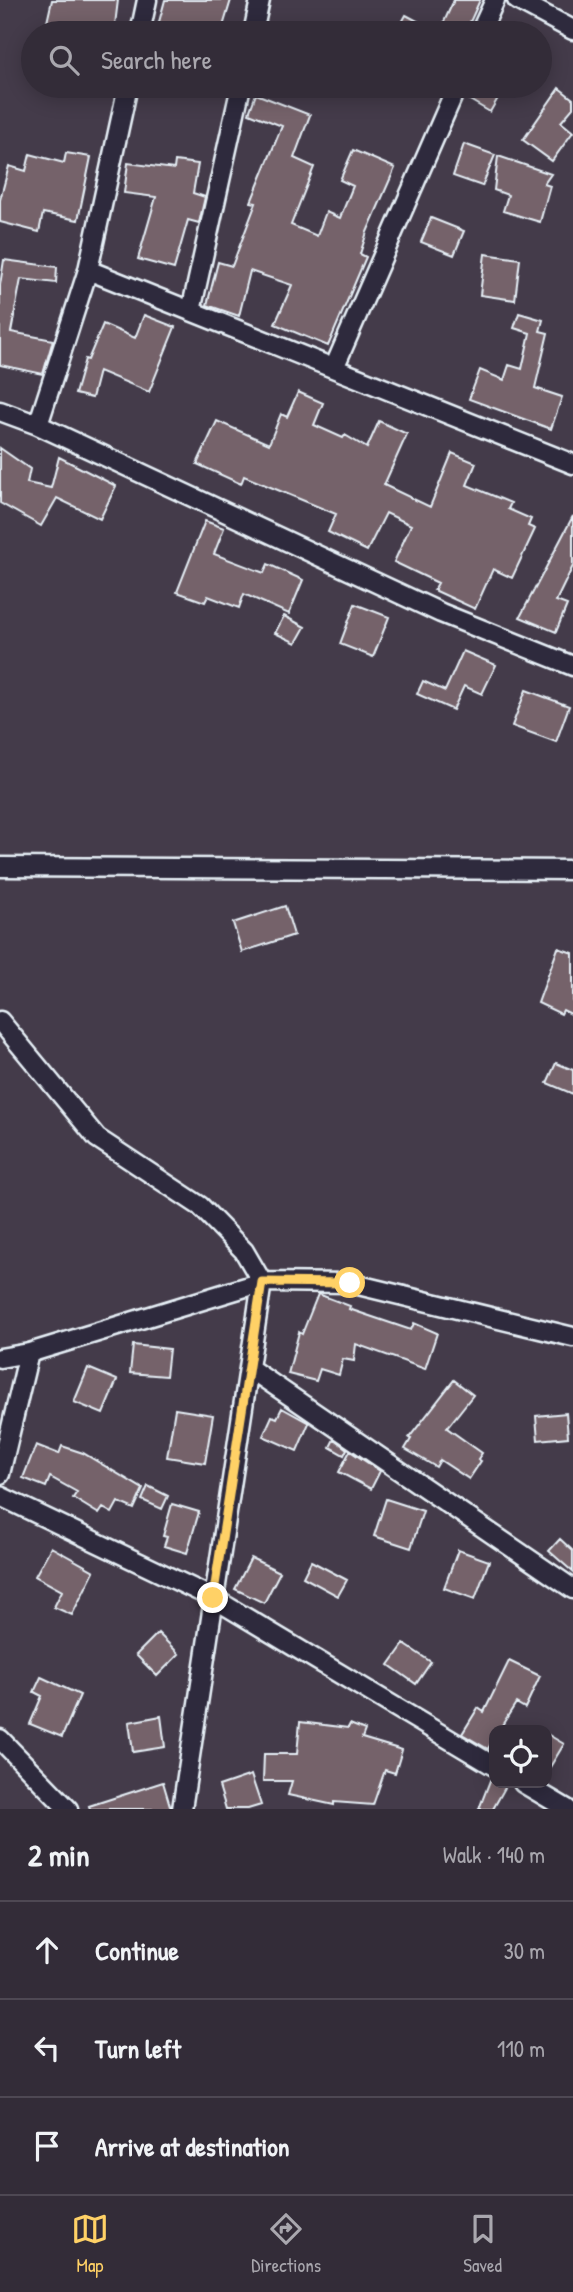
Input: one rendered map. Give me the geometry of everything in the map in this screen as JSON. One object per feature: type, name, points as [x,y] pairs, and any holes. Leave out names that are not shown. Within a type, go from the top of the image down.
[{"type":"street","points":[[143,21],[147,0]]},
{"type":"street","points":[[256,21],[260,0]]},
{"type":"street","points":[[485,21],[495,0]]},
{"type":"street","points":[[517,0],[573,30]]},
{"type":"street","points":[[38,425],[88,270],[125,98]]},
{"type":"street","points":[[191,311],[238,98]]},
{"type":"street","points":[[334,368],[452,98]]},
{"type":"street","points":[[88,270],[573,464]]},
{"type":"street","points":[[0,411],[38,425],[441,613],[573,666]]},
{"type":"street","points":[[0,867],[573,870]]},
{"type":"street","points":[[0,1021],[97,1138],[200,1206],[244,1251],[262,1282],[183,1809]]},
{"type":"street","points":[[0,1359],[29,1353],[262,1282],[350,1283],[573,1337]]},
{"type":"street","points":[[0,1474],[29,1353]]},
{"type":"street","points":[[249,1368],[573,1589]]},
{"type":"street","points":[[0,1496],[213,1598],[489,1763]]},
{"type":"street","points":[[0,1739],[68,1809]]},
{"type":"street","points":[[531,1788],[567,1809]]},
{"type":"building","points":[[52,0],[118,0],[115,21],[47,21]]},
{"type":"building","points":[[165,0],[231,0],[225,21],[159,21]]},
{"type":"building","points":[[454,0],[480,0],[470,21],[444,21]]},
{"type":"building","points":[[406,15],[417,21],[403,21]]},
{"type":"building","points":[[559,88],[573,99],[573,108],[561,122],[573,132],[552,161],[523,140]]},
{"type":"building","points":[[255,98],[266,98],[310,115],[294,158],[314,167],[291,225],[317,236],[326,212],[340,218],[353,186],[340,180],[353,150],[395,168],[367,232],[360,254],[366,257],[328,346],[275,324],[292,285],[250,271],[239,316],[207,305],[218,262],[232,266],[256,203],[251,202],[282,126],[249,113]]},
{"type":"building","points":[[469,98],[498,98],[490,112]]},
{"type":"building","points":[[464,144],[495,155],[482,186],[453,176]]},
{"type":"building","points":[[66,153],[91,157],[78,220],[43,213],[39,232],[0,222],[0,200],[9,166],[26,171],[30,154],[64,163]]},
{"type":"building","points":[[498,156],[551,174],[544,184],[550,186],[540,222],[503,211],[508,195],[494,190]]},
{"type":"building","points":[[175,161],[198,164],[193,193],[205,197],[199,223],[188,220],[174,269],[138,259],[156,197],[124,193],[128,163],[174,169]]},
{"type":"building","points":[[431,218],[464,231],[454,255],[421,242]]},
{"type":"building","points":[[485,254],[520,259],[515,300],[480,295]]},
{"type":"building","points":[[4,260],[57,267],[56,283],[21,279],[11,332],[53,340],[43,374],[0,365],[0,285]]},
{"type":"building","points":[[519,313],[543,320],[540,331],[548,333],[535,388],[562,397],[551,429],[469,399],[480,370],[504,380],[509,365],[522,369],[530,333],[514,328]]},
{"type":"building","points":[[144,315],[175,327],[149,392],[99,371],[92,398],[75,394],[85,359],[88,360],[103,324],[135,338]]},
{"type":"building","points":[[298,392],[323,403],[314,425],[343,438],[345,435],[367,448],[379,421],[407,434],[384,485],[430,507],[452,453],[476,463],[467,485],[511,503],[508,509],[531,519],[528,526],[535,529],[512,578],[493,569],[475,609],[434,590],[438,583],[394,562],[411,525],[386,513],[367,551],[328,532],[336,514],[244,476],[241,484],[197,464],[217,421],[269,444],[281,414],[287,417]]},
{"type":"building","points":[[0,448],[30,469],[27,483],[51,488],[59,457],[116,486],[100,519],[57,498],[41,526],[0,503]]},
{"type":"building","points":[[573,516],[573,566],[556,601],[567,605],[556,632],[520,617]]},
{"type":"building","points":[[205,521],[224,528],[214,554],[264,573],[268,564],[303,580],[289,614],[244,594],[239,608],[208,596],[205,602],[177,592]]},
{"type":"building","points":[[355,604],[389,617],[373,657],[340,644]]},
{"type":"building","points":[[284,616],[305,627],[296,643],[275,633]]},
{"type":"building","points":[[463,651],[496,665],[482,694],[464,686],[453,710],[417,694],[423,681],[445,691]]},
{"type":"building","points":[[526,690],[569,706],[556,742],[512,726]]},
{"type":"building","points":[[285,906],[294,935],[242,952],[233,923]]},
{"type":"building","points":[[558,948],[573,953],[573,1015],[563,1010],[561,1014],[538,1003]]},
{"type":"building","points":[[556,1063],[573,1070],[573,1094],[547,1083]]},
{"type":"building","points":[[318,1294],[350,1306],[349,1309],[411,1330],[414,1323],[437,1333],[425,1369],[356,1344],[354,1361],[343,1359],[339,1375],[320,1369],[316,1381],[288,1374],[299,1332],[302,1334]]},
{"type":"building","points":[[133,1345],[169,1349],[166,1376],[130,1373]]},
{"type":"building","points":[[88,1368],[117,1380],[103,1414],[74,1402]]},
{"type":"building","points":[[454,1380],[473,1395],[447,1428],[482,1453],[478,1459],[481,1461],[469,1479],[440,1460],[436,1467],[405,1449],[411,1439],[409,1438]]},
{"type":"building","points":[[282,1408],[309,1423],[297,1451],[263,1436],[272,1416],[277,1418]]},
{"type":"building","points":[[175,1409],[213,1415],[205,1463],[167,1457]]},
{"type":"building","points":[[566,1413],[568,1437],[538,1440],[536,1416]]},
{"type":"building","points":[[334,1439],[347,1449],[344,1455],[330,1447]]},
{"type":"building","points":[[36,1445],[59,1454],[62,1446],[83,1453],[143,1489],[134,1509],[118,1502],[112,1513],[103,1508],[99,1514],[73,1498],[77,1492],[50,1477],[46,1487],[23,1478]]},
{"type":"building","points":[[350,1451],[380,1471],[371,1489],[339,1472]]},
{"type":"building","points":[[148,1486],[168,1496],[162,1509],[142,1500]]},
{"type":"building","points":[[386,1499],[423,1511],[411,1548],[374,1536]]},
{"type":"building","points":[[172,1504],[199,1512],[187,1553],[164,1546],[167,1537],[163,1536]]},
{"type":"building","points":[[560,1539],[573,1551],[573,1572],[549,1551]]},
{"type":"building","points":[[51,1547],[94,1571],[72,1615],[54,1607],[62,1591],[35,1576]]},
{"type":"building","points":[[458,1550],[489,1561],[475,1599],[444,1588]]},
{"type":"building","points":[[251,1558],[280,1572],[264,1603],[235,1589]]},
{"type":"building","points":[[311,1561],[347,1580],[338,1596],[303,1577]]},
{"type":"building","points":[[158,1633],[179,1654],[157,1676],[136,1655]]},
{"type":"building","points":[[404,1644],[431,1662],[416,1684],[389,1665]]},
{"type":"building","points":[[509,1661],[540,1676],[525,1708],[516,1703],[502,1725],[489,1725],[488,1749],[462,1734],[478,1708],[484,1712]]},
{"type":"building","points":[[41,1677],[80,1695],[62,1737],[30,1724],[42,1696],[34,1692]]},
{"type":"building","points":[[161,1716],[165,1747],[133,1752],[129,1722]]},
{"type":"building","points":[[300,1722],[348,1728],[350,1724],[365,1730],[362,1738],[402,1750],[395,1773],[385,1770],[373,1805],[334,1802],[334,1805],[288,1795],[292,1781],[263,1781],[264,1754],[297,1754]]},
{"type":"building","points":[[552,1737],[564,1744],[552,1764]]},
{"type":"building","points":[[251,1775],[261,1805],[248,1809],[226,1809],[219,1786]]},
{"type":"building","points":[[163,1782],[171,1809],[90,1809],[89,1806]]},
{"type":"building","points":[[489,1783],[489,1788],[505,1788],[493,1809],[479,1809]]},
{"type":"route","points":[[213,1598],[262,1282],[350,1283]]}]
